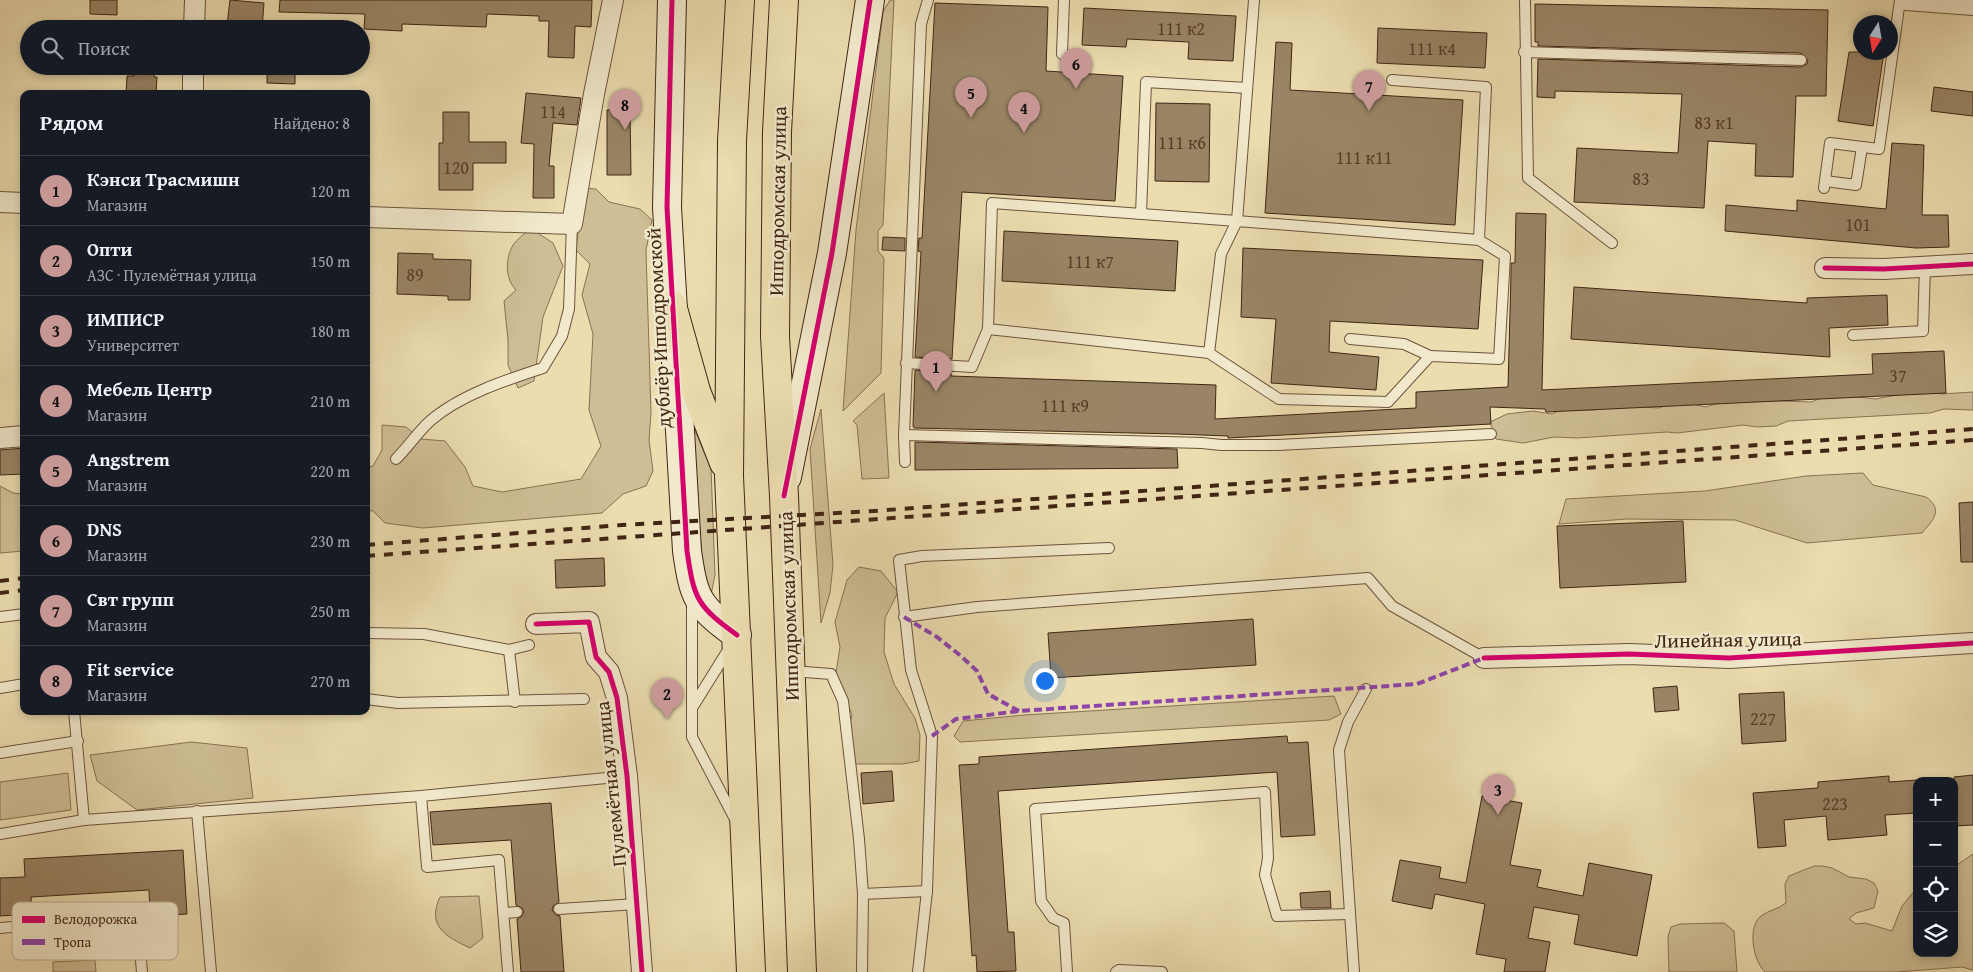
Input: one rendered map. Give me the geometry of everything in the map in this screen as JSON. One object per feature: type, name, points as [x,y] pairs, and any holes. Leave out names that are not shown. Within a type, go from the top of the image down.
[{"type":"highway","points":[[740,0],[732,141],[729,476],[751,972]]},
{"type":"highway","name":"Ипподромская улица","points":[[784,0],[777,132],[775,336],[784,496],[802,972]]},
{"type":"highway","points":[[672,305],[696,391],[729,476]]},
{"type":"street","points":[[194,20],[195,0]]},
{"type":"street","points":[[370,217],[572,224],[594,94],[614,0]]},
{"type":"street","name":"дублёр Ипподромской","points":[[672,0],[667,206],[683,495],[692,587],[712,618],[737,636]]},
{"type":"street","points":[[784,496],[832,253],[870,0]]},
{"type":"street","points":[[1906,0],[1973,5]]},
{"type":"street","points":[[193,90],[194,75]]},
{"type":"street","points":[[0,202],[20,204]]},
{"type":"street","points":[[1825,268],[1925,267],[1973,264]]},
{"type":"street","points":[[0,438],[20,436]]},
{"type":"street","name":"Пулемётная улица","points":[[536,624],[589,622],[596,657],[609,672],[618,698],[627,776],[642,972]]},
{"type":"street","name":"Линейная улица","points":[[1484,658],[1629,654],[1729,658],[1973,643]]},
{"type":"lane","points":[[905,462],[906,363],[921,24],[928,0]]},
{"type":"lane","points":[[1062,54],[1064,0]]},
{"type":"lane","points":[[1209,353],[1221,254],[1237,221],[1254,0]]},
{"type":"lane","points":[[1525,0],[1524,52],[1526,58],[1528,178],[1612,243]]},
{"type":"lane","points":[[1862,147],[1856,185],[1824,185],[1830,143],[1879,149],[1900,0]]},
{"type":"lane","points":[[1524,52],[1802,60]]},
{"type":"lane","points":[[1392,80],[1486,87],[1479,240]]},
{"type":"lane","points":[[1141,214],[1146,82],[1247,88]]},
{"type":"lane","points":[[906,363],[972,367],[988,329],[992,203],[1479,240],[1505,256],[1499,359],[1430,356],[1404,344],[1350,339]]},
{"type":"lane","points":[[396,459],[431,421],[453,407],[501,382],[543,368],[562,336],[569,309],[572,224]]},
{"type":"lane","points":[[1853,335],[1923,331],[1925,267]]},
{"type":"lane","points":[[988,329],[1209,353],[1279,399],[1388,402],[1430,356]]},
{"type":"lane","points":[[904,434],[1221,445],[1278,445],[1491,434]]},
{"type":"lane","points":[[918,972],[927,891],[932,736],[911,670],[899,560],[922,556],[1109,548]]},
{"type":"lane","points":[[904,617],[977,607],[1368,578],[1392,606],[1484,658]]},
{"type":"lane","points":[[692,587],[692,737],[745,838]]},
{"type":"lane","points":[[0,617],[20,614]]},
{"type":"lane","points":[[370,633],[424,634],[509,650],[530,645]]},
{"type":"lane","points":[[692,708],[737,636]]},
{"type":"lane","points":[[509,650],[515,702]]},
{"type":"lane","points":[[791,671],[831,674],[843,701],[862,839],[862,972]]},
{"type":"lane","points":[[0,688],[20,685]]},
{"type":"lane","points":[[1354,972],[1339,750],[1348,722],[1366,689]]},
{"type":"lane","points":[[370,700],[398,703],[584,700]]},
{"type":"lane","points":[[75,715],[84,820]]},
{"type":"lane","points":[[0,753],[78,741]]},
{"type":"lane","points":[[0,834],[84,820],[422,796],[627,776]]},
{"type":"lane","points":[[1067,972],[1064,923],[1053,918],[1041,901],[1035,808],[1265,792],[1268,858],[1265,875],[1277,916],[1350,914]]},
{"type":"lane","points":[[422,796],[427,867],[499,860],[505,913],[508,972]]},
{"type":"lane","points":[[197,811],[211,972]]},
{"type":"lane","points":[[863,894],[927,891]]},
{"type":"lane","points":[[559,909],[637,904]]},
{"type":"lane","points":[[505,913],[517,912]]},
{"type":"lane","points":[[1116,972],[1119,970],[1162,972]]},
{"type":"shaded area","points":[[890,0],[894,0],[883,225],[878,231],[878,251],[884,258],[881,373],[843,411],[856,230],[883,12]]},
{"type":"shaded area","points":[[583,188],[596,189],[609,202],[640,209],[652,220],[646,250],[651,413],[649,440],[653,471],[646,486],[623,494],[602,513],[423,528],[385,523],[372,510],[370,511],[370,467],[373,466],[382,450],[382,425],[406,427],[421,439],[445,441],[465,467],[473,486],[502,492],[581,479],[601,446],[589,410],[593,334],[582,295],[590,264],[576,250]]},
{"type":"shaded area","points":[[530,228],[553,243],[563,266],[543,317],[534,381],[518,388],[508,365],[508,340],[504,301],[516,290],[512,285],[507,269],[510,251],[513,245]]},
{"type":"shaded area","points":[[1931,392],[1941,394],[1973,392],[1973,410],[1944,409],[1930,413],[1788,421],[1776,426],[1757,427],[1743,425],[1677,433],[1577,438],[1554,437],[1523,443],[1496,439],[1490,422],[1507,414],[1533,411],[1552,414],[1560,410],[1593,410],[1620,406],[1659,408],[1669,404],[1687,403],[1706,407],[1715,404],[1749,400],[1811,402],[1832,394],[1876,399],[1906,393]]},
{"type":"shaded area","points":[[884,393],[889,478],[862,479],[857,425],[853,421]]},
{"type":"shaded area","points":[[821,409],[833,565],[830,593],[821,623],[810,449]]},
{"type":"shaded area","points":[[692,424],[711,468],[715,575],[710,600],[703,571]]},
{"type":"shaded area","points":[[1863,473],[1873,485],[1926,497],[1935,506],[1936,511],[1930,524],[1922,533],[1807,543],[1735,520],[1627,519],[1559,524],[1566,499],[1705,491],[1806,476]]},
{"type":"shaded area","points":[[0,486],[13,493],[20,494],[20,551],[0,553]]},
{"type":"shaded area","points":[[859,567],[881,571],[898,592],[885,618],[884,652],[894,684],[915,718],[920,735],[919,761],[903,764],[855,764],[843,753],[852,715],[836,673],[840,647],[835,622],[847,580]]},
{"type":"shaded area","points":[[1334,696],[1341,714],[1329,720],[960,742],[954,736],[963,721],[1024,715]]},
{"type":"shaded area","points":[[191,742],[247,748],[253,798],[137,810],[97,781],[90,755]]},
{"type":"shaded area","points":[[68,773],[71,810],[0,820],[0,782]]},
{"type":"shaded area","points":[[1973,854],[1973,970],[1962,967],[1897,972],[1765,972],[1757,960],[1753,936],[1757,921],[1764,914],[1786,903],[1785,884],[1789,876],[1814,866],[1832,868],[1849,877],[1866,879],[1874,883],[1878,891],[1874,908],[1856,913],[1849,919],[1856,924],[1865,923],[1892,931],[1902,906],[1913,893],[1913,957],[1958,957],[1958,864]]},
{"type":"shaded area","points":[[479,896],[483,938],[470,948],[454,940],[441,930],[437,923],[436,907],[440,897]]},
{"type":"shaded area","points":[[1724,923],[1734,931],[1737,972],[1669,972],[1668,936],[1671,927],[1680,924]]},
{"type":"shaded area","points":[[95,960],[96,972],[53,972],[53,962]]},
{"type":"building","points":[[90,0],[117,0],[117,15],[90,14]]},
{"type":"building","points":[[230,0],[264,3],[263,20],[228,20]]},
{"type":"building","points":[[280,0],[592,0],[591,27],[575,26],[574,58],[548,57],[549,21],[539,21],[539,16],[487,14],[486,27],[402,24],[402,31],[370,29],[370,20],[365,20],[365,14],[279,12]]},
{"type":"building","points":[[935,3],[1048,7],[1046,71],[1123,76],[1115,201],[962,192],[952,359],[915,357],[921,252],[918,251],[919,238],[922,238]]},
{"type":"building","points":[[1535,4],[1828,10],[1826,96],[1796,96],[1793,177],[1755,176],[1756,144],[1708,141],[1704,208],[1574,202],[1577,148],[1678,153],[1682,94],[1555,91],[1555,98],[1537,97],[1538,59],[1801,67],[1807,64],[1808,60],[1801,53],[1538,46],[1538,42],[1535,42]]},
{"type":"building","points":[[1084,8],[1236,16],[1233,61],[1188,59],[1189,42],[1127,39],[1126,47],[1082,45]]},
{"type":"building","points":[[1378,28],[1487,33],[1485,68],[1377,63]]},
{"type":"building","points":[[1276,42],[1292,43],[1290,90],[1463,100],[1455,225],[1265,213]]},
{"type":"building","points":[[1849,52],[1853,52],[1853,60],[1883,60],[1873,126],[1838,121]]},
{"type":"building","points":[[154,75],[154,77],[157,77],[156,90],[126,90],[127,76]]},
{"type":"building","points":[[267,75],[295,75],[295,84],[267,83]]},
{"type":"building","points":[[1934,87],[1973,92],[1973,116],[1931,111]]},
{"type":"building","points":[[526,93],[581,98],[577,125],[553,123],[549,166],[554,166],[554,198],[533,198],[534,144],[521,143]]},
{"type":"building","points":[[1156,103],[1210,104],[1209,182],[1155,181]]},
{"type":"building","points":[[630,109],[631,175],[607,175],[607,110]]},
{"type":"building","points":[[443,112],[469,112],[469,142],[506,142],[506,163],[473,163],[473,190],[439,190],[439,143],[443,143]]},
{"type":"building","points":[[1892,143],[1924,145],[1922,215],[1948,215],[1949,247],[1916,248],[1725,231],[1726,205],[1797,211],[1797,200],[1886,209]]},
{"type":"building","points":[[1516,213],[1546,214],[1542,390],[1873,374],[1872,354],[1944,351],[1946,393],[1546,412],[1545,409],[1490,407],[1491,424],[1228,438],[1228,436],[1176,434],[914,428],[913,426],[915,370],[951,373],[951,376],[1216,385],[1215,419],[1416,408],[1416,392],[1508,387],[1511,263],[1515,263]]},
{"type":"building","points":[[1004,231],[1178,241],[1175,291],[1002,281]]},
{"type":"building","points":[[883,237],[905,238],[905,251],[882,250]]},
{"type":"building","points":[[1243,248],[1483,260],[1478,329],[1330,321],[1329,352],[1379,357],[1376,390],[1271,383],[1276,319],[1241,317]]},
{"type":"building","points":[[398,253],[433,254],[433,259],[471,260],[470,300],[448,300],[448,296],[397,294]]},
{"type":"building","points":[[1574,287],[1807,303],[1807,298],[1887,295],[1888,325],[1829,328],[1830,357],[1571,339]]},
{"type":"building","points":[[915,442],[1177,449],[1178,468],[915,470]]},
{"type":"building","points":[[20,448],[20,474],[0,475],[0,450]]},
{"type":"building","points":[[1973,502],[1973,562],[1961,562],[1959,503]]},
{"type":"building","points":[[1683,521],[1686,582],[1560,588],[1557,526]]},
{"type":"building","points":[[604,558],[605,586],[556,588],[555,560]]},
{"type":"building","points":[[1253,619],[1256,665],[1051,678],[1048,633]]},
{"type":"building","points":[[1677,686],[1679,710],[1655,712],[1653,688]]},
{"type":"building","points":[[1784,692],[1786,741],[1742,744],[1739,694]]},
{"type":"building","points":[[1287,736],[1288,743],[1308,742],[1315,835],[1281,837],[1277,772],[998,791],[1008,932],[1014,932],[1016,971],[977,972],[976,955],[972,956],[959,765],[979,764],[979,757]]},
{"type":"building","points":[[892,771],[894,801],[863,804],[861,773]]},
{"type":"building","points":[[1973,775],[1973,825],[1958,826],[1958,777],[1954,777]]},
{"type":"building","points":[[1889,776],[1889,782],[1913,780],[1913,813],[1885,815],[1887,835],[1828,840],[1826,816],[1784,820],[1786,846],[1758,848],[1753,793],[1818,788],[1818,782]]},
{"type":"building","points":[[1482,796],[1522,803],[1510,865],[1541,870],[1537,887],[1583,896],[1589,863],[1652,875],[1637,956],[1574,944],[1579,915],[1534,907],[1528,938],[1550,942],[1545,972],[1504,972],[1506,959],[1476,954],[1485,904],[1435,894],[1432,909],[1392,901],[1400,860],[1441,867],[1439,878],[1466,883]]},
{"type":"building","points":[[551,803],[559,902],[553,906],[552,910],[556,915],[560,916],[564,972],[521,972],[517,919],[524,912],[522,908],[516,905],[511,840],[433,845],[430,812]]},
{"type":"building","points":[[183,850],[187,914],[178,914],[178,902],[149,902],[149,890],[31,897],[31,902],[12,902],[12,915],[0,916],[0,878],[25,877],[24,859]]},
{"type":"building","points":[[1330,891],[1331,908],[1301,908],[1300,893]]},
{"type":"railway","points":[[370,545],[622,525],[874,511],[1973,429]]},
{"type":"railway","points":[[370,556],[1973,440]]},
{"type":"railway","points":[[0,581],[20,578]]},
{"type":"railway","points":[[0,593],[20,590]]},
{"type":"marked path","points":[[904,617],[937,637],[961,656],[977,671],[988,694],[1019,711]]},
{"type":"marked path","points":[[932,736],[956,719],[1019,711],[1417,684],[1484,658]]},
{"type":"cycle path","points":[[672,0],[667,207],[687,551],[692,580],[700,600],[713,616],[737,635]]},
{"type":"cycle path","points":[[784,496],[832,253],[870,0]]},
{"type":"cycle path","points":[[1825,268],[1884,269],[1973,264]]},
{"type":"cycle path","points":[[536,624],[589,622],[596,657],[609,672],[617,698],[627,776],[642,972]]},
{"type":"cycle path","points":[[1484,658],[1629,654],[1729,658],[1973,643]]},
{"type":"place","name":"DNS","points":[[1076,89]]},
{"type":"place","name":"Свт групп","points":[[1369,111]]},
{"type":"place","name":"Angstrem","points":[[971,118]]},
{"type":"place","name":"Fit service","points":[[625,130]]},
{"type":"place","name":"Мебель Центр","points":[[1024,133]]},
{"type":"place","name":"Кэнси Трасмишн","points":[[936,392]]},
{"type":"place","name":"Опти","points":[[667,719]]},
{"type":"place","name":"ИМПИСР","points":[[1498,815]]}]
